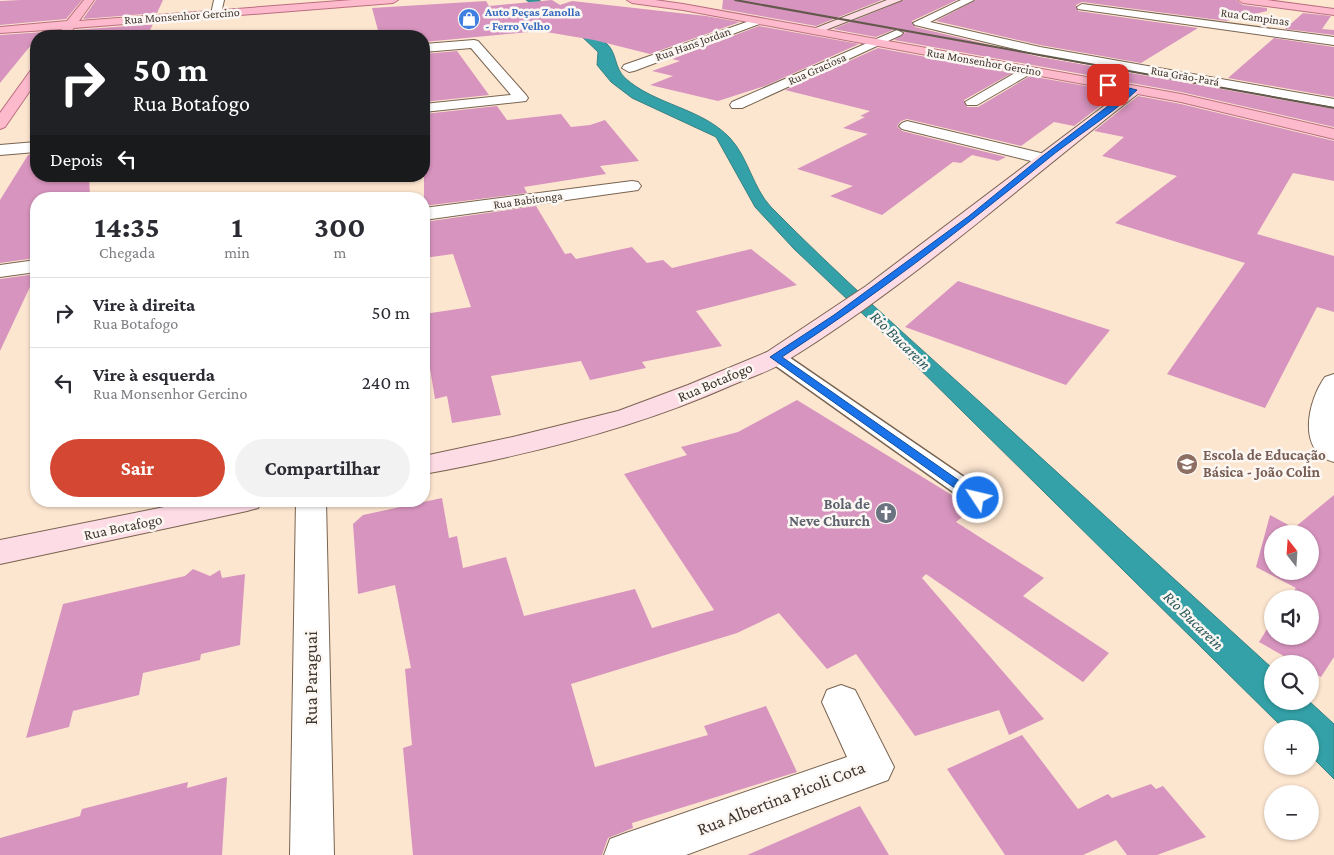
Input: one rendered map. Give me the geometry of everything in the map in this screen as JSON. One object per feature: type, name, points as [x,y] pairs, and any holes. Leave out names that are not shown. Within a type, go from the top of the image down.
[{"type":"main road","points":[[67,30],[89,0]]},
{"type":"main road","name":"Rua Monsenhor Gercino","points":[[0,30],[393,0]]},
{"type":"main road","name":"Rua Monsenhor Gercino","points":[[632,0],[876,42],[1134,90],[1253,114],[1334,134]]},
{"type":"main road","points":[[1243,0],[1334,12]]},
{"type":"main road","points":[[0,124],[30,82]]},
{"type":"street","points":[[216,14],[219,0]]},
{"type":"street","points":[[814,31],[897,0]]},
{"type":"street","name":"Rua Grão-Pará","points":[[969,0],[919,23],[1040,51],[1334,103]]},
{"type":"street","name":"Rua Campinas","points":[[1082,8],[1334,41]]},
{"type":"street","name":"Rua Hans Jordan","points":[[629,68],[758,21]]},
{"type":"street","name":"Rua Graciosa","points":[[737,105],[897,33]]},
{"type":"street","points":[[430,48],[474,44],[521,98],[430,107]]},
{"type":"street","points":[[972,102],[1027,70]]},
{"type":"street","name":"Rua Botafogo","points":[[430,464],[518,445],[627,417],[697,391],[776,357],[838,317],[972,218],[1043,159],[1134,90]]},
{"type":"street","points":[[907,126],[1043,159]]},
{"type":"street","points":[[0,150],[30,148]]},
{"type":"street","name":"Rua Babitonga","points":[[430,213],[632,186]]},
{"type":"street","points":[[0,271],[30,267]]},
{"type":"street","points":[[1334,382],[1323,408],[1321,428],[1327,446],[1334,453]]},
{"type":"street","name":"Rua Botafogo","points":[[0,552],[217,507]]},
{"type":"street","name":"Rua Paraguai","points":[[310,507],[312,855]]},
{"type":"street","name":"Rua Albertina Picoli Cota","points":[[626,855],[873,767],[841,702]]},
{"type":"lane","points":[[776,357],[978,498]]},
{"type":"water","name":"Rio Bucarein","points":[[526,0],[539,0],[555,12],[591,32],[610,48],[621,74],[625,78],[650,95],[706,120],[730,138],[741,154],[765,199],[796,232],[874,306],[1264,661],[1264,709],[884,334],[794,249],[755,207],[716,137],[632,98],[611,82],[597,65],[598,52],[577,32]]},
{"type":"water","points":[[1265,710],[1319,710],[1334,724],[1334,779],[1319,764],[1319,720],[1275,720]]},
{"type":"building","points":[[82,0],[66,19],[0,25],[0,1]]},
{"type":"building","points":[[96,0],[163,0],[157,13],[83,19]]},
{"type":"building","points":[[552,0],[560,5],[572,1],[706,16],[740,22],[650,54],[594,40],[540,31],[430,41],[430,30],[378,30],[372,8],[486,1],[489,6]]},
{"type":"building","points":[[723,0],[882,0],[816,26],[722,9]]},
{"type":"building","points":[[904,0],[957,0],[912,21],[915,27],[1040,57],[1334,109],[1334,127],[1181,92],[894,40],[905,33],[898,28],[876,37],[833,29]]},
{"type":"building","points":[[976,0],[1236,0],[1243,5],[1267,8],[1267,11],[1226,21],[1082,2],[1076,5],[1078,11],[1198,28],[1141,63],[1040,45],[936,21]]},
{"type":"building","points":[[1303,13],[1331,16],[1322,29],[1334,30],[1334,35],[1285,29]]},
{"type":"building","points":[[153,24],[150,30],[75,30]]},
{"type":"building","points":[[759,26],[859,44],[765,86],[718,101],[650,85],[673,76],[652,71],[680,61],[672,59]]},
{"type":"building","points":[[30,33],[30,46],[0,83],[0,35]]},
{"type":"building","points":[[1274,38],[1334,47],[1334,97],[1228,78]]},
{"type":"building","points":[[878,48],[1012,73],[964,100],[967,107],[978,107],[1030,76],[1119,92],[1074,126],[1054,122],[1021,146],[907,119],[901,121],[897,126],[902,131],[1006,157],[998,161],[972,155],[961,163],[953,162],[882,215],[830,196],[853,186],[797,169],[868,134],[843,128],[865,117],[860,116],[870,111],[785,90]]},
{"type":"building","points":[[457,51],[489,95],[430,101],[430,53]]},
{"type":"building","points":[[1138,96],[1181,104],[1334,141],[1334,181],[1293,173],[1257,234],[1334,256],[1334,312],[1317,307],[1265,408],[1167,374],[1245,263],[1115,223],[1177,176],[1102,156],[1124,137],[1094,131]]},
{"type":"building","points":[[497,106],[507,120],[561,114],[571,127],[590,125],[605,120],[639,161],[600,166],[606,174],[524,187],[527,193],[430,205],[430,192],[424,192],[424,182],[430,182],[430,113]]},
{"type":"building","points":[[28,155],[30,155],[30,182],[89,182],[90,192],[30,192],[30,259],[0,263],[0,200]]},
{"type":"building","points":[[536,206],[565,254],[571,253],[576,259],[632,247],[647,263],[663,260],[672,268],[751,249],[797,285],[696,311],[722,346],[642,362],[646,368],[590,380],[581,361],[491,376],[501,415],[452,423],[447,396],[435,399],[430,369],[430,313],[471,307],[453,254],[430,257],[430,221]]},
{"type":"building","points":[[30,275],[30,287],[0,351],[0,279]]},
{"type":"building","points":[[958,281],[1110,330],[1066,385],[905,327]]},
{"type":"building","points":[[797,400],[973,508],[956,522],[1044,578],[1023,596],[1109,653],[1083,682],[926,574],[922,578],[1044,719],[1009,735],[999,710],[915,736],[856,654],[827,669],[779,613],[737,633],[571,684],[595,767],[708,735],[704,726],[766,706],[797,772],[632,823],[633,828],[608,838],[602,855],[413,855],[403,748],[412,745],[405,669],[411,668],[395,585],[358,594],[353,524],[363,515],[400,507],[430,507],[430,501],[442,498],[449,538],[457,536],[463,568],[506,557],[524,616],[635,589],[652,628],[714,610],[624,474],[687,455],[681,447],[738,432]]},
{"type":"building","points":[[1334,495],[1334,657],[1321,677],[1319,676],[1319,655],[1282,655],[1264,645],[1319,645],[1319,590],[1295,590],[1296,588],[1281,580],[1319,580],[1319,525],[1298,525]]},
{"type":"building","points":[[1270,515],[1288,525],[1267,525]]},
{"type":"building","points":[[1264,537],[1264,571],[1256,567]]},
{"type":"building","points":[[193,569],[210,576],[220,570],[222,578],[245,574],[240,645],[201,654],[200,660],[143,673],[139,695],[73,711],[69,727],[26,738],[63,604],[185,576]]},
{"type":"building","points":[[1264,634],[1264,645],[1259,642]]},
{"type":"building","points":[[1022,735],[1078,809],[1108,794],[1112,798],[1151,784],[1156,789],[1163,786],[1206,837],[1157,855],[1127,855],[1116,840],[1083,855],[1005,855],[947,769]]},
{"type":"building","points":[[227,777],[222,855],[0,855],[0,838],[80,816],[82,809],[188,782],[187,788]]},
{"type":"building","points":[[860,806],[889,855],[747,855]]},
{"type":"railway","points":[[735,0],[1334,108]]},
{"type":"place","name":"Auto Peças Zanolla - Ferro Velho","points":[[469,19]]},
{"type":"place","name":"Escola de Educação Básica - João Colin","points":[[1187,464]]},
{"type":"place","name":"Bola de Neve Church","points":[[886,513]]},
{"type":"route","points":[[978,498],[776,357],[838,317],[972,218],[1043,159],[1134,90],[1108,85]]}]
